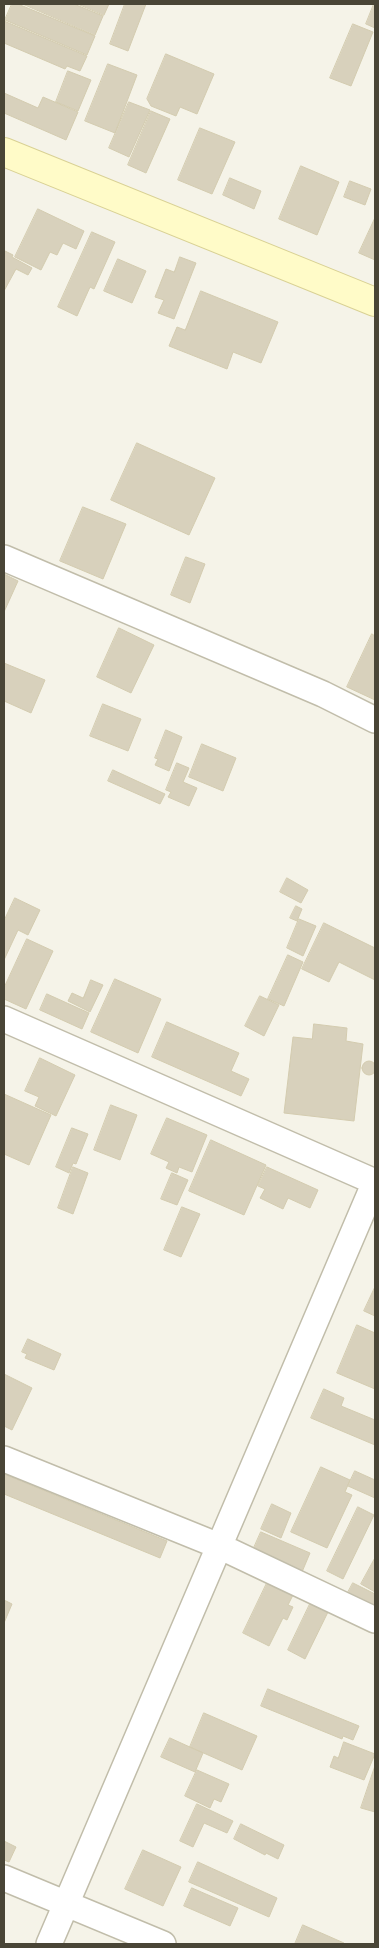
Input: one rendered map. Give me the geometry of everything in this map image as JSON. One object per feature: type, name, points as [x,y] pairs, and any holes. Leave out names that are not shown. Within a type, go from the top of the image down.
[{"type":"main road","points":[[4,152],[375,302]]},
{"type":"street","points":[[4,558],[314,690],[375,720]]},
{"type":"street","points":[[4,1018],[375,1182],[49,1944]]},
{"type":"street","points":[[4,1459],[219,1546],[375,1620]]},
{"type":"street","points":[[4,1878],[162,1944]]},
{"type":"building","points":[[12,4],[18,4],[95,36],[87,55],[5,20]]},
{"type":"building","points":[[23,4],[74,4],[103,16],[95,35]]},
{"type":"building","points":[[78,4],[109,4],[104,15]]},
{"type":"building","points":[[125,4],[146,4],[128,51],[110,44]]},
{"type":"building","points":[[375,4],[375,28],[366,24]]},
{"type":"building","points":[[4,21],[87,56],[80,71],[67,66],[65,69],[4,43]]},
{"type":"building","points":[[353,24],[373,32],[351,86],[330,78]]},
{"type":"building","points":[[166,54],[214,74],[197,114],[180,107],[176,116],[151,106],[147,99]]},
{"type":"building","points":[[108,64],[137,75],[115,133],[85,121]]},
{"type":"building","points":[[68,71],[91,80],[78,111],[56,102]]},
{"type":"building","points":[[4,93],[38,108],[43,97],[78,112],[66,140],[4,113]]},
{"type":"building","points":[[129,102],[150,110],[129,157],[109,148]]},
{"type":"building","points":[[151,111],[170,119],[146,173],[128,165]]},
{"type":"building","points":[[200,128],[235,142],[212,194],[178,180]]},
{"type":"building","points":[[301,166],[339,182],[317,235],[279,219]]},
{"type":"building","points":[[230,178],[261,191],[254,209],[223,195]]},
{"type":"building","points":[[350,181],[371,189],[365,205],[344,197]]},
{"type":"building","points":[[38,209],[84,231],[76,249],[63,243],[57,255],[50,252],[41,270],[15,257]]},
{"type":"building","points":[[375,218],[375,260],[359,253]]},
{"type":"building","points":[[92,232],[115,242],[94,289],[90,287],[77,316],[58,307]]},
{"type":"building","points":[[5,251],[32,268],[28,275],[16,269],[4,291]]},
{"type":"building","points":[[180,257],[196,263],[174,319],[158,313],[164,300],[155,297],[166,269],[174,272]]},
{"type":"building","points":[[118,259],[146,271],[132,303],[104,291]]},
{"type":"building","points":[[201,291],[278,322],[261,363],[233,352],[227,369],[169,346],[177,327],[185,330]]},
{"type":"building","points":[[137,443],[215,478],[189,535],[111,500]]},
{"type":"building","points":[[83,507],[126,524],[103,579],[60,561]]},
{"type":"building","points":[[186,557],[205,564],[190,603],[171,595]]},
{"type":"building","points":[[4,574],[18,581],[4,612]]},
{"type":"building","points":[[119,628],[154,645],[131,693],[97,677]]},
{"type":"building","points":[[372,634],[375,636],[375,700],[347,687]]},
{"type":"building","points":[[4,663],[45,680],[31,713],[4,701]]},
{"type":"building","points":[[103,704],[141,719],[128,751],[90,736]]},
{"type":"building","points":[[166,730],[182,737],[169,771],[155,765],[158,759],[155,758]]},
{"type":"building","points":[[202,744],[236,758],[223,791],[189,777]]},
{"type":"building","points":[[177,763],[189,768],[183,782],[197,788],[189,806],[168,797],[171,792],[166,790]]},
{"type":"building","points":[[113,770],[165,794],[160,804],[108,781]]},
{"type":"building","points":[[287,878],[308,890],[301,903],[280,892]]},
{"type":"building","points":[[15,898],[40,910],[28,935],[18,930],[4,960],[4,921]]},
{"type":"building","points":[[296,906],[302,909],[297,921],[290,918]]},
{"type":"building","points":[[299,919],[316,926],[303,956],[287,948]]},
{"type":"building","points":[[324,923],[375,948],[375,980],[339,962],[329,982],[302,969]]},
{"type":"building","points":[[27,939],[53,951],[26,1009],[4,999],[4,988]]},
{"type":"building","points":[[288,955],[303,962],[284,1006],[268,999]]},
{"type":"building","points":[[115,979],[161,999],[138,1053],[91,1032]]},
{"type":"building","points":[[91,980],[103,985],[90,1012],[68,1001],[72,993],[83,998]]},
{"type":"building","points":[[47,994],[89,1013],[82,1029],[40,1010]]},
{"type":"building","points":[[260,996],[279,1005],[264,1036],[245,1026]]},
{"type":"building","points":[[167,1022],[239,1053],[231,1071],[249,1079],[241,1096],[152,1057]]},
{"type":"building","points":[[314,1024],[347,1028],[346,1041],[363,1044],[354,1121],[284,1113],[293,1037],[312,1039]]},
{"type":"building","points":[[40,1058],[75,1075],[56,1116],[35,1106],[39,1097],[25,1091]]},
{"type":"building","points":[[369,1061],[374,1063],[376,1068],[374,1073],[369,1075],[364,1073],[362,1068],[364,1063]]},
{"type":"building","points":[[4,1094],[51,1115],[29,1165],[4,1154]]},
{"type":"building","points":[[111,1105],[137,1115],[120,1160],[94,1150]]},
{"type":"building","points":[[167,1118],[207,1135],[192,1172],[179,1167],[177,1173],[166,1168],[169,1162],[151,1154]]},
{"type":"building","points":[[72,1128],[88,1134],[76,1164],[73,1163],[69,1173],[56,1167]]},
{"type":"building","points":[[211,1140],[266,1165],[244,1215],[189,1191]]},
{"type":"building","points":[[73,1167],[88,1173],[73,1214],[58,1208]]},
{"type":"building","points":[[267,1167],[318,1190],[310,1208],[288,1198],[283,1209],[260,1198],[265,1189],[258,1186]]},
{"type":"building","points":[[172,1173],[188,1180],[177,1205],[161,1199]]},
{"type":"building","points":[[182,1207],[200,1214],[181,1257],[164,1250]]},
{"type":"building","points":[[375,1287],[375,1316],[364,1311]]},
{"type":"building","points":[[357,1325],[375,1333],[375,1389],[337,1373]]},
{"type":"building","points":[[28,1339],[61,1354],[54,1370],[25,1358],[27,1354],[22,1352]]},
{"type":"building","points":[[4,1374],[32,1388],[12,1430],[4,1426]]},
{"type":"building","points":[[324,1389],[344,1398],[341,1406],[375,1420],[375,1445],[311,1418]]},
{"type":"building","points":[[321,1467],[350,1480],[345,1492],[352,1495],[327,1548],[291,1532]]},
{"type":"building","points":[[355,1471],[375,1480],[375,1498],[348,1486]]},
{"type":"building","points":[[4,1474],[167,1541],[160,1558],[4,1494]]},
{"type":"building","points":[[272,1504],[291,1513],[281,1538],[261,1529]]},
{"type":"building","points":[[358,1507],[374,1515],[343,1579],[327,1571]]},
{"type":"building","points":[[261,1532],[310,1553],[302,1572],[253,1550]]},
{"type":"building","points":[[375,1558],[375,1592],[361,1584]]},
{"type":"building","points":[[267,1583],[293,1595],[288,1605],[293,1607],[287,1620],[283,1618],[269,1646],[243,1633]]},
{"type":"building","points":[[353,1583],[375,1594],[375,1613],[345,1598]]},
{"type":"building","points":[[4,1600],[12,1604],[4,1623]]},
{"type":"building","points":[[310,1604],[328,1612],[305,1659],[288,1650]]},
{"type":"building","points":[[268,1689],[359,1726],[353,1740],[343,1736],[342,1739],[261,1706]]},
{"type":"building","points":[[204,1713],[257,1736],[242,1770],[190,1747]]},
{"type":"building","points":[[170,1738],[203,1753],[195,1772],[161,1757]]},
{"type":"building","points":[[344,1742],[375,1754],[364,1780],[330,1767],[334,1756],[338,1758]]},
{"type":"building","points":[[375,1766],[375,1812],[361,1808]]},
{"type":"building","points":[[197,1770],[229,1784],[221,1802],[214,1799],[210,1808],[185,1796]]},
{"type":"building","points":[[197,1804],[233,1821],[227,1833],[204,1823],[193,1847],[180,1841]]},
{"type":"building","points":[[241,1824],[284,1845],[278,1859],[266,1853],[265,1855],[234,1839]]},
{"type":"building","points":[[4,1841],[16,1847],[9,1862],[4,1860]]},
{"type":"building","points":[[143,1850],[181,1867],[163,1906],[125,1889]]},
{"type":"building","points":[[198,1862],[277,1898],[269,1917],[189,1882]]},
{"type":"building","points":[[192,1888],[238,1908],[230,1926],[184,1906]]},
{"type":"building","points":[[303,1925],[344,1943],[295,1944]]}]
